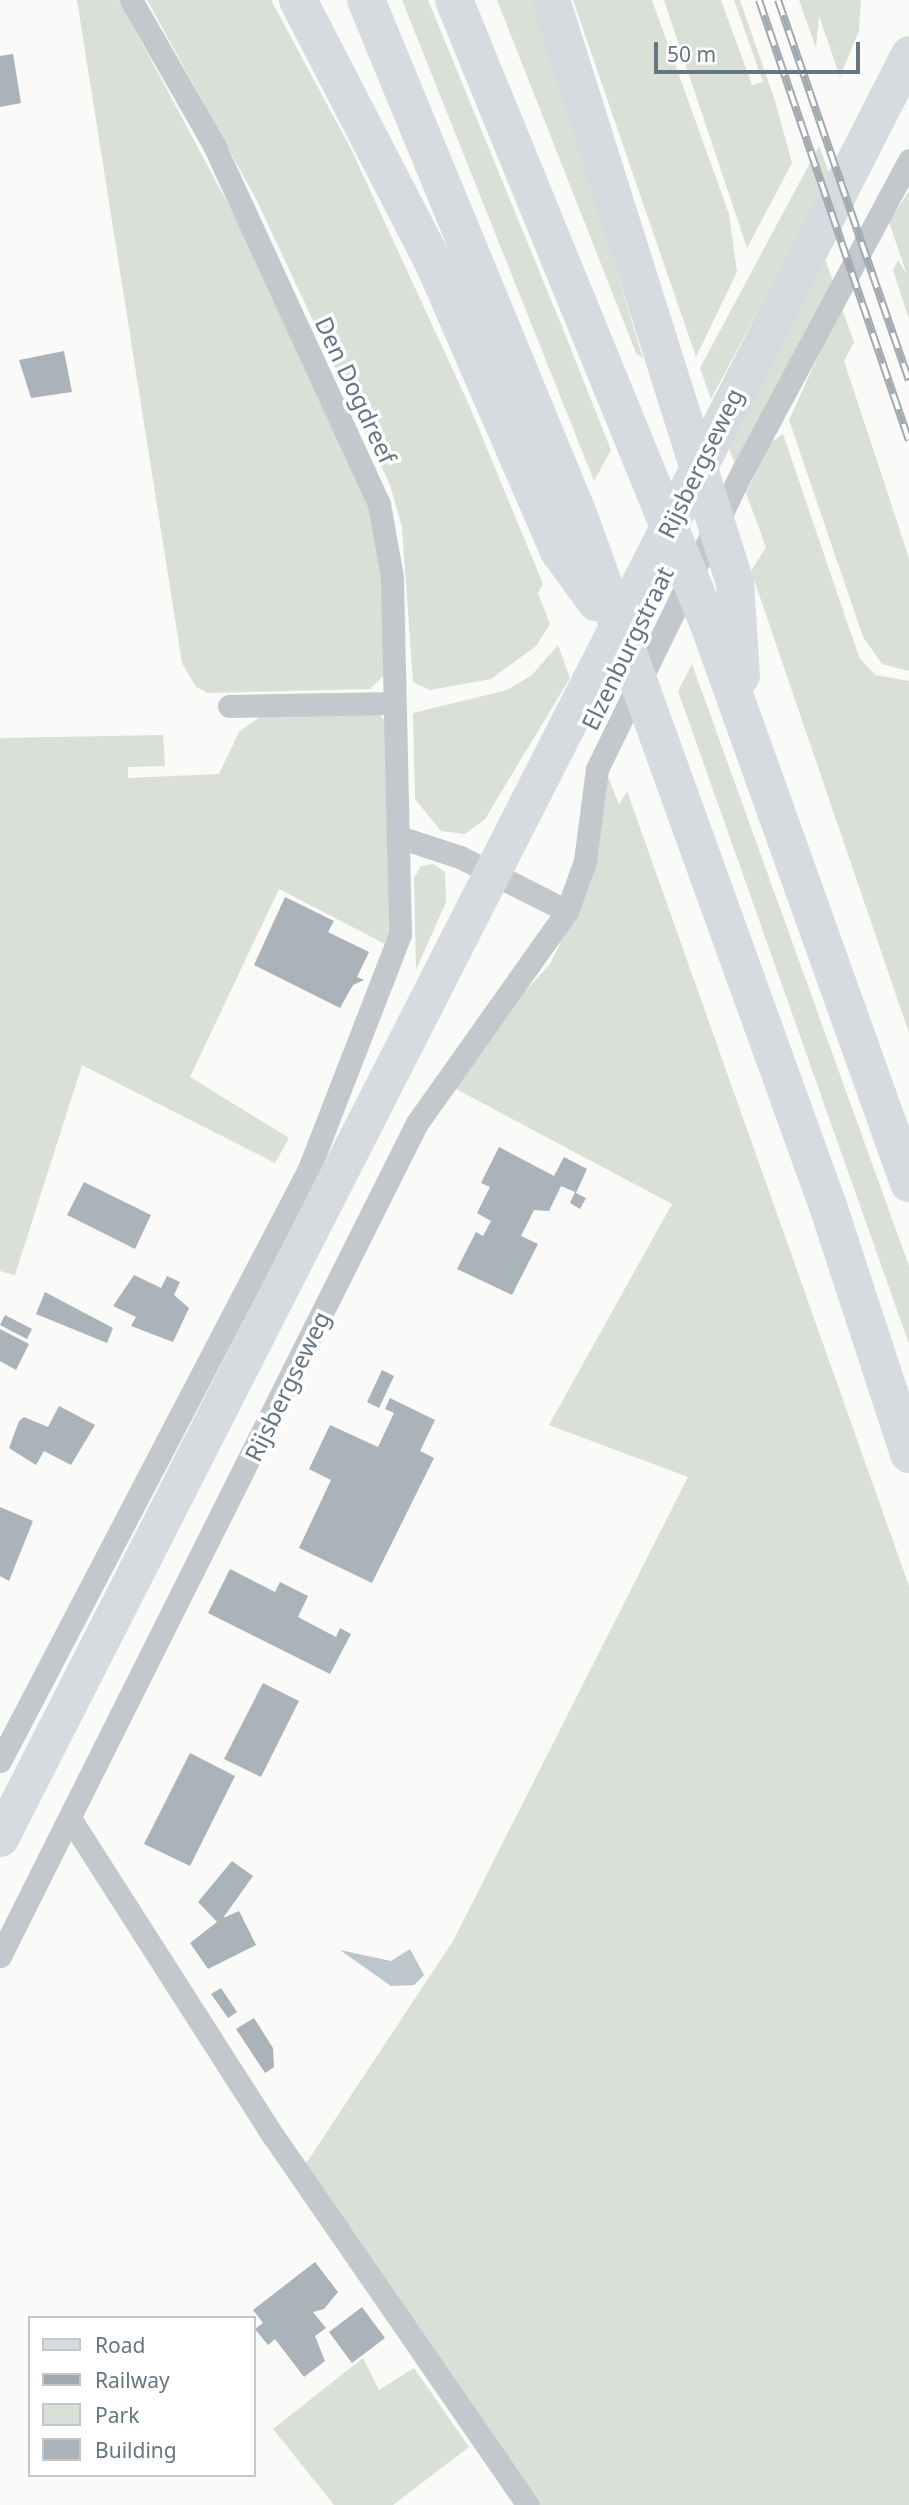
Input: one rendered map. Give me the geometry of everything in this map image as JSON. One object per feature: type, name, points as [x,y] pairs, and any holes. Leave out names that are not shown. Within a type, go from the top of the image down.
[{"type":"highway","points":[[298,0],[424,242],[559,551],[618,632]]},
{"type":"highway","points":[[366,0],[578,514],[618,632],[657,732],[830,1209],[909,1454]]},
{"type":"highway","points":[[454,0],[710,627],[909,1183]]},
{"type":"highway","points":[[551,0],[663,347],[735,583],[744,717]]},
{"type":"main road","name":"Rijsbergseweg","points":[[0,1838],[909,54]]},
{"type":"street","name":"Den Dogdreef","points":[[131,0],[214,145],[379,504],[392,577],[394,703],[402,838]]},
{"type":"street","name":"Elzenburgstraat","points":[[567,911],[585,861],[597,769],[742,471],[909,160]]},
{"type":"street","points":[[229,706],[394,703]]},
{"type":"street","points":[[0,1761],[309,1168],[400,934],[402,838],[491,873],[567,911]]},
{"type":"street","name":"Rijsbergseweg","points":[[0,1956],[71,1820],[417,1123],[567,911]]},
{"type":"street","points":[[71,1820],[274,2137],[528,2505]]},
{"type":"green space","points":[[77,0],[119,0],[273,288],[362,488],[380,541],[385,674],[370,689],[208,693],[196,687],[182,663]]},
{"type":"green space","points":[[147,0],[271,0],[351,149],[469,405],[543,584],[538,593],[550,624],[536,646],[491,679],[430,690],[413,682],[402,527],[390,485],[256,199]]},
{"type":"green space","points":[[402,0],[428,0],[563,329],[611,450],[594,481]]},
{"type":"green space","points":[[497,0],[535,0],[643,359],[636,353]]},
{"type":"green space","points":[[573,0],[652,0],[729,214],[737,272],[696,357]]},
{"type":"green space","points":[[664,0],[721,0],[752,85],[763,82],[734,0],[740,0],[775,101],[792,163],[747,248]]},
{"type":"green space","points":[[799,0],[861,0],[859,31],[840,77],[819,16],[816,48]]},
{"type":"green space","points":[[819,146],[830,175],[711,399],[700,368]]},
{"type":"green space","points":[[909,191],[909,319],[893,270],[898,260],[907,275],[889,222]]},
{"type":"green space","points":[[823,253],[833,281],[735,464],[725,438]]},
{"type":"green space","points":[[841,306],[854,342],[844,361],[909,558],[909,671],[882,664],[863,637],[789,420]]},
{"type":"green space","points":[[783,434],[859,657],[875,675],[909,681],[909,1033],[751,571],[766,547],[746,493],[769,444]]},
{"type":"green space","points":[[558,645],[570,678],[485,819],[465,834],[441,831],[415,799],[413,713],[507,690],[532,675]]},
{"type":"green space","points":[[692,664],[909,1266],[909,1344],[678,691]]},
{"type":"green space","points":[[267,712],[378,712],[385,722],[389,946],[279,889],[190,1077],[289,1138],[275,1163],[82,1065],[15,1275],[0,1271],[0,738],[163,735],[165,766],[128,767],[128,778],[219,774],[239,732]]},
{"type":"green space","points":[[608,776],[619,805],[627,791],[909,1586],[909,2505],[540,2505],[305,2165],[453,1941],[688,1477],[549,1425],[672,1204],[443,1082],[550,964],[578,906]]},
{"type":"green space","points":[[433,864],[445,872],[446,902],[416,970],[414,878],[421,866]]},
{"type":"green space","points":[[363,2358],[379,2390],[414,2368],[469,2447],[393,2505],[334,2505],[273,2429]]},
{"type":"shaded area","points":[[410,1949],[424,1975],[414,1985],[391,1986],[340,1950],[391,1961]]},
{"type":"building","points":[[13,54],[21,103],[0,107],[0,56]]},
{"type":"building","points":[[64,351],[72,392],[31,398],[19,360]]},
{"type":"building","points":[[285,897],[334,921],[328,932],[369,952],[357,977],[364,980],[353,985],[340,1008],[254,965]]},
{"type":"building","points":[[499,1147],[554,1176],[564,1157],[587,1169],[576,1193],[586,1198],[580,1209],[570,1203],[575,1192],[561,1186],[549,1211],[534,1210],[521,1236],[538,1244],[512,1295],[457,1269],[476,1232],[483,1236],[491,1221],[477,1213],[490,1187],[481,1183]]},
{"type":"building","points":[[84,1182],[151,1215],[135,1249],[67,1215]]},
{"type":"building","points":[[134,1275],[161,1288],[167,1276],[180,1282],[174,1295],[189,1308],[173,1342],[131,1326],[136,1317],[113,1306]]},
{"type":"building","points":[[45,1292],[113,1328],[107,1343],[36,1314]]},
{"type":"building","points":[[5,1315],[32,1329],[27,1339],[0,1325]]},
{"type":"building","points":[[0,1329],[29,1344],[16,1370],[0,1361]]},
{"type":"building","points":[[382,1370],[394,1376],[379,1408],[367,1402]]},
{"type":"building","points":[[390,1398],[435,1420],[420,1451],[434,1458],[372,1583],[299,1548],[331,1480],[309,1469],[330,1425],[378,1447],[394,1413],[385,1409]]},
{"type":"building","points":[[59,1406],[95,1425],[71,1465],[44,1451],[36,1465],[9,1448],[19,1421],[24,1417],[48,1427]]},
{"type":"building","points":[[0,1507],[33,1521],[9,1581],[0,1576]]},
{"type":"building","points":[[230,1569],[275,1592],[280,1582],[308,1596],[298,1617],[336,1637],[340,1628],[351,1634],[330,1674],[208,1613]]},
{"type":"building","points":[[263,1683],[299,1701],[261,1777],[224,1759]]},
{"type":"building","points":[[190,1753],[235,1776],[190,1866],[144,1844]]},
{"type":"building","points":[[232,1861],[253,1876],[223,1918],[239,1911],[256,1945],[208,1969],[190,1943],[217,1922],[198,1902]]},
{"type":"building","points":[[221,1988],[237,2012],[228,2018],[211,1994]]},
{"type":"building","points":[[254,2018],[273,2048],[274,2067],[265,2073],[236,2029]]},
{"type":"building","points":[[315,2262],[338,2292],[324,2309],[313,2312],[326,2328],[315,2336],[325,2361],[304,2377],[275,2339],[268,2345],[256,2330],[263,2323],[253,2310]]},
{"type":"building","points":[[362,2307],[385,2338],[352,2363],[329,2332]]},
{"type":"railway","points":[[759,0],[909,440]]},
{"type":"railway","points":[[778,0],[909,380]]}]
